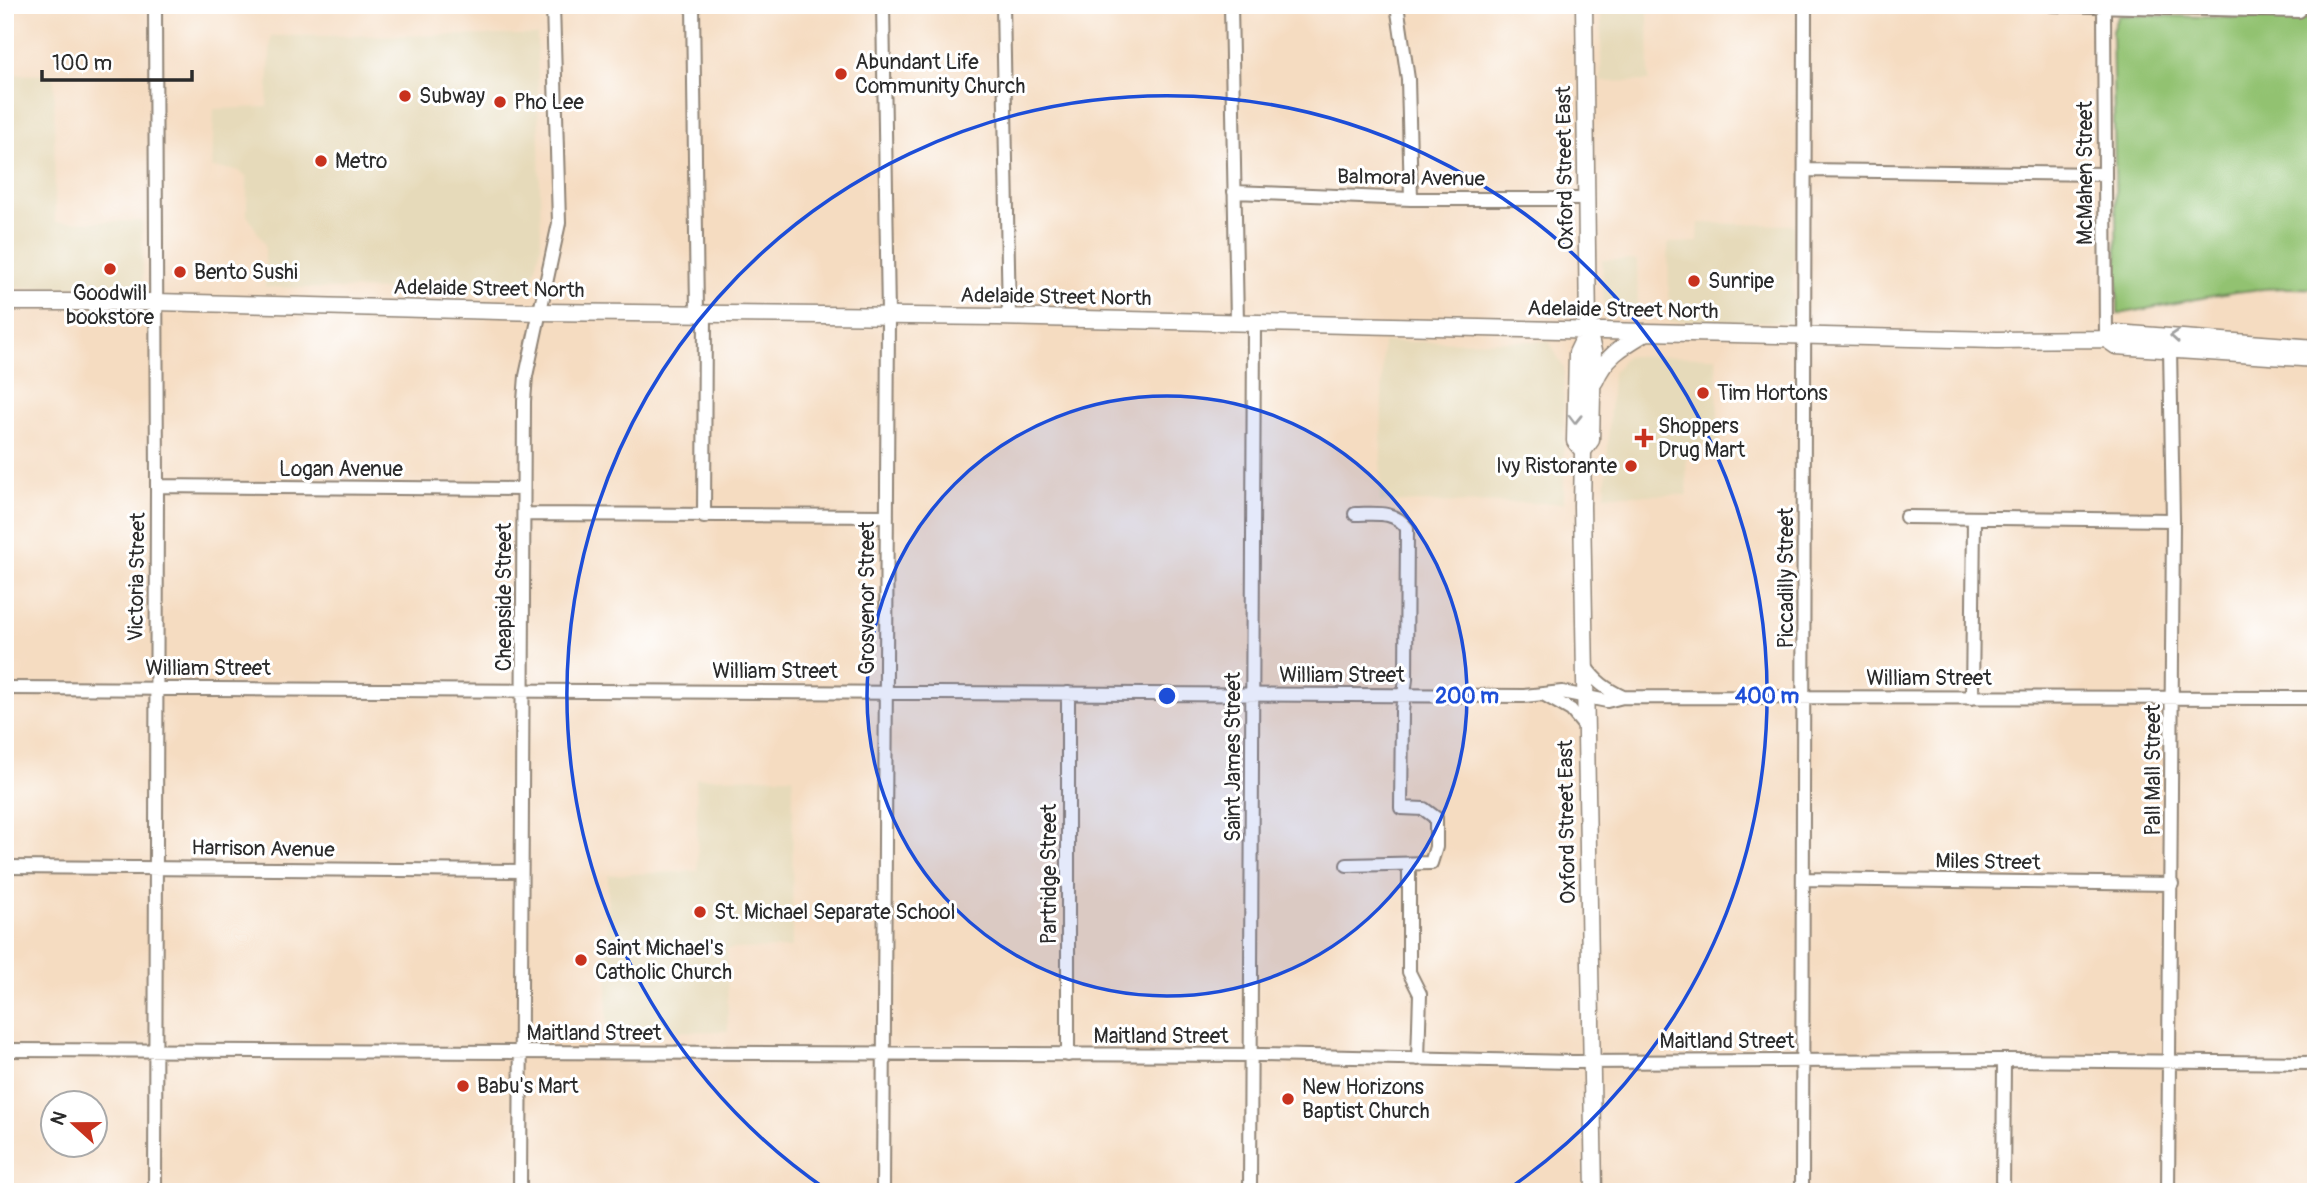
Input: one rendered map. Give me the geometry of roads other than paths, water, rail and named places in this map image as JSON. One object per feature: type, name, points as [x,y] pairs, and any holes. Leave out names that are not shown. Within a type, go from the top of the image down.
[{"type":"main road","name":"Oxford Street East","points":[[1584,5],[1588,330],[1593,351],[1591,440],[1583,451],[1594,1192]]},
{"type":"main road","name":"Adelaide Street North","points":[[5,302],[156,302],[540,312],[1009,317],[1997,340],[2106,339],[2116,332],[2316,348]]},
{"type":"main road","name":"Oxford Street East","points":[[1583,451],[1575,441],[1577,353],[1588,330]]},
{"type":"main road","points":[[1592,388],[1599,371],[1614,352],[1647,331]]},
{"type":"main road","name":"Adelaide Street North","points":[[2106,339],[2116,346],[2316,359]]},
{"type":"street","name":"Victoria Street","points":[[155,5],[158,486],[155,1192]]},
{"type":"street","name":"Cheapside Street","points":[[520,1192],[523,489],[526,376],[559,223],[553,5]]},
{"type":"street","points":[[693,5],[704,517]]},
{"type":"street","name":"Grosvenor Street","points":[[883,5],[888,315],[884,1192]]},
{"type":"street","points":[[1003,5],[1009,317]]},
{"type":"street","points":[[1231,5],[1237,323]]},
{"type":"street","points":[[1397,5],[1408,79],[1411,199]]},
{"type":"street","name":"Piccadilly Street","points":[[1802,1192],[1806,697],[1805,5]]},
{"type":"street","points":[[2052,5],[2299,11]]},
{"type":"street","name":"McMahen Street","points":[[2100,6],[2106,339]]},
{"type":"street","points":[[1807,170],[2105,174]]},
{"type":"street","name":"Balmoral Avenue","points":[[1234,192],[1411,199],[1587,199]]},
{"type":"street","name":"Saint James Street","points":[[1250,1192],[1254,323]]},
{"type":"street","name":"Pall Mall Street","points":[[2168,1192],[2173,698],[2170,348]]},
{"type":"street","name":"Logan Avenue","points":[[158,486],[523,489]]},
{"type":"street","points":[[524,514],[887,516]]},
{"type":"street","points":[[1347,865],[1432,863],[1436,847],[1436,818],[1424,809],[1401,808],[1407,528],[1401,520],[1390,514],[1355,514]]},
{"type":"street","points":[[1906,517],[2173,520]]},
{"type":"street","points":[[1972,698],[1975,518]]},
{"type":"street","points":[[1585,666],[1610,693],[1623,697]]},
{"type":"street","name":"William Street","points":[[5,688],[1545,695],[1562,692],[1606,701],[1623,697],[2316,698]]},
{"type":"street","name":"Partridge Street","points":[[1068,693],[1068,1055]]},
{"type":"street","points":[[1545,695],[1571,710],[1586,728]]},
{"type":"street","points":[[1409,865],[1409,972],[1419,994],[1418,1059]]},
{"type":"street","name":"Harrison Avenue","points":[[5,867],[521,871]]},
{"type":"street","name":"Miles Street","points":[[1804,879],[2172,884]]},
{"type":"street","name":"Maitland Street","points":[[5,1050],[2316,1063]]},
{"type":"street","points":[[2003,1192],[2004,1060]]},
{"type":"place","name":"Abundant Life Community Church","points":[[841,74]]},
{"type":"place","name":"Subway","points":[[405,96]]},
{"type":"place","name":"Pho Lee","points":[[500,102]]},
{"type":"place","name":"Metro","points":[[321,161]]},
{"type":"place","name":"Goodwill bookstore","points":[[110,269]]},
{"type":"place","name":"Bento Sushi","points":[[180,272]]},
{"type":"place","name":"Sunripe","points":[[1694,281]]},
{"type":"place","name":"Tim Hortons","points":[[1703,393]]},
{"type":"place","name":"Shoppers Drug Mart","points":[[1644,438]]},
{"type":"place","name":"Ivy Ristorante","points":[[1631,466]]},
{"type":"place","name":"St. Michael Separate School","points":[[700,912]]},
{"type":"place","name":"Saint Michael's Catholic Church","points":[[581,960]]},
{"type":"place","name":"Babu's Mart","points":[[463,1086]]},
{"type":"place","name":"New Horizons Baptist Church","points":[[1288,1099]]}]
